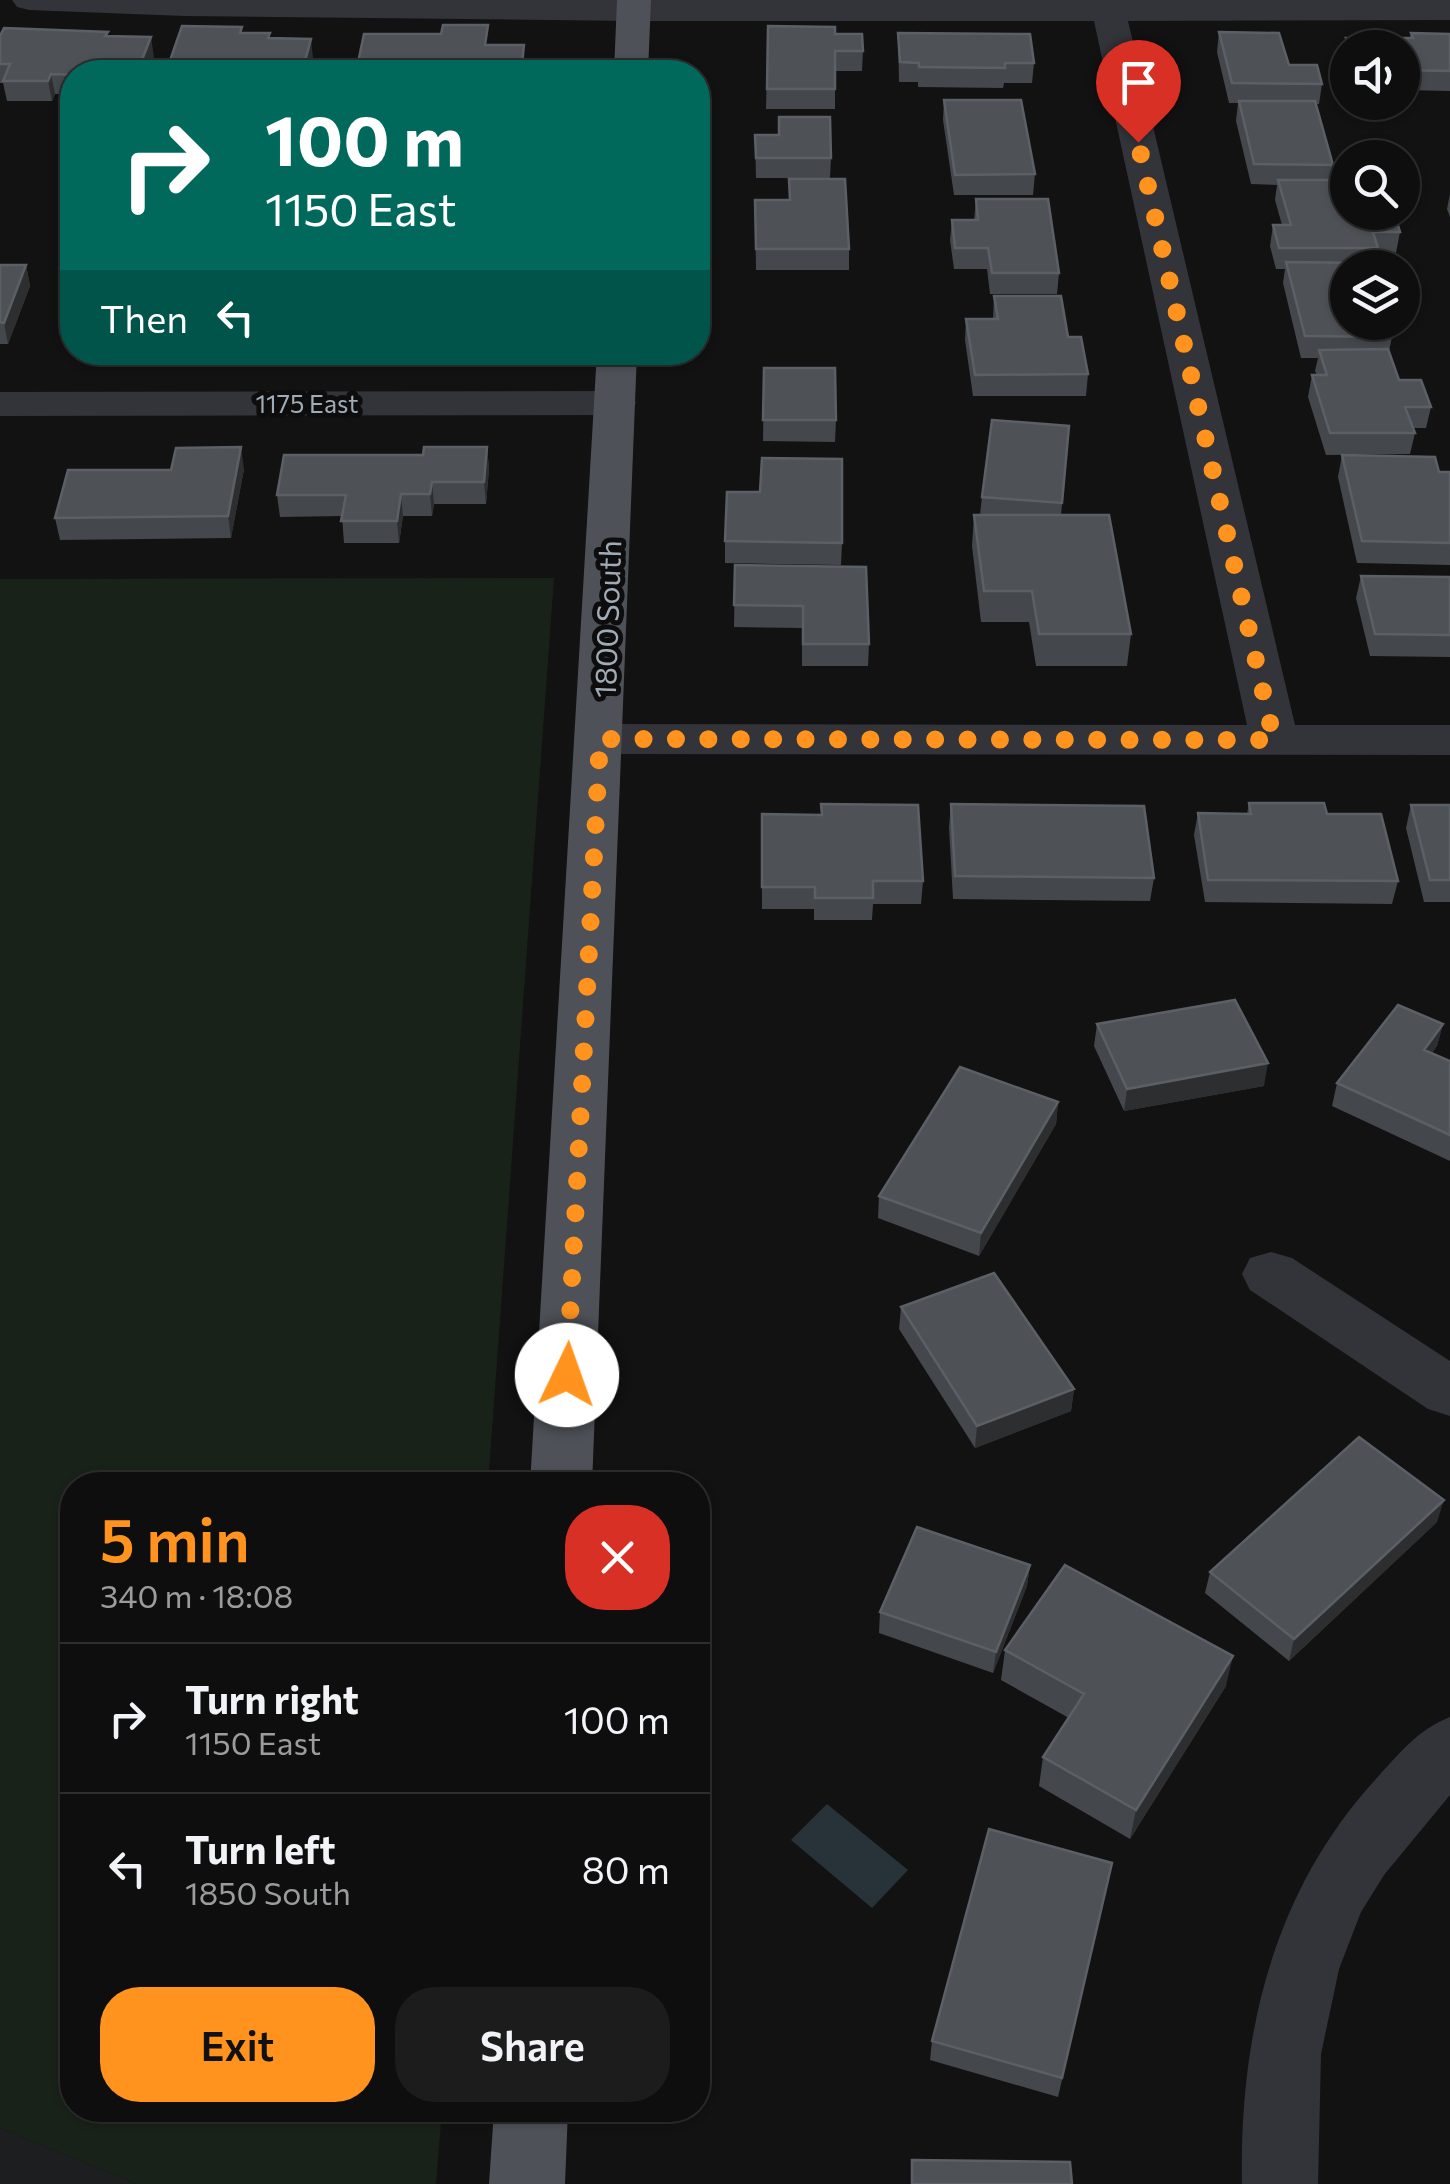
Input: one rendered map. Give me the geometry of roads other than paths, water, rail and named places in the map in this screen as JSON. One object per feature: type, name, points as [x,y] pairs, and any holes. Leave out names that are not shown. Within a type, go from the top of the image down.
[{"type":"main road","points":[[632,60],[634,5]]},
{"type":"main road","name":"1800 South","points":[[563,1472],[616,365]]},
{"type":"main road","points":[[527,2184],[530,2122]]},
{"type":"street","points":[[30,0],[1450,10]]},
{"type":"street","points":[[1107,5],[1274,740]]},
{"type":"street","name":"1175 East","points":[[0,404],[614,403]]},
{"type":"street","points":[[600,739],[1450,740]]},
{"type":"street","points":[[1271,1274],[1450,1392]]},
{"type":"street","points":[[1280,2184],[1277,2134],[1283,2056],[1298,1982],[1323,1914],[1360,1852],[1450,1747]]}]
